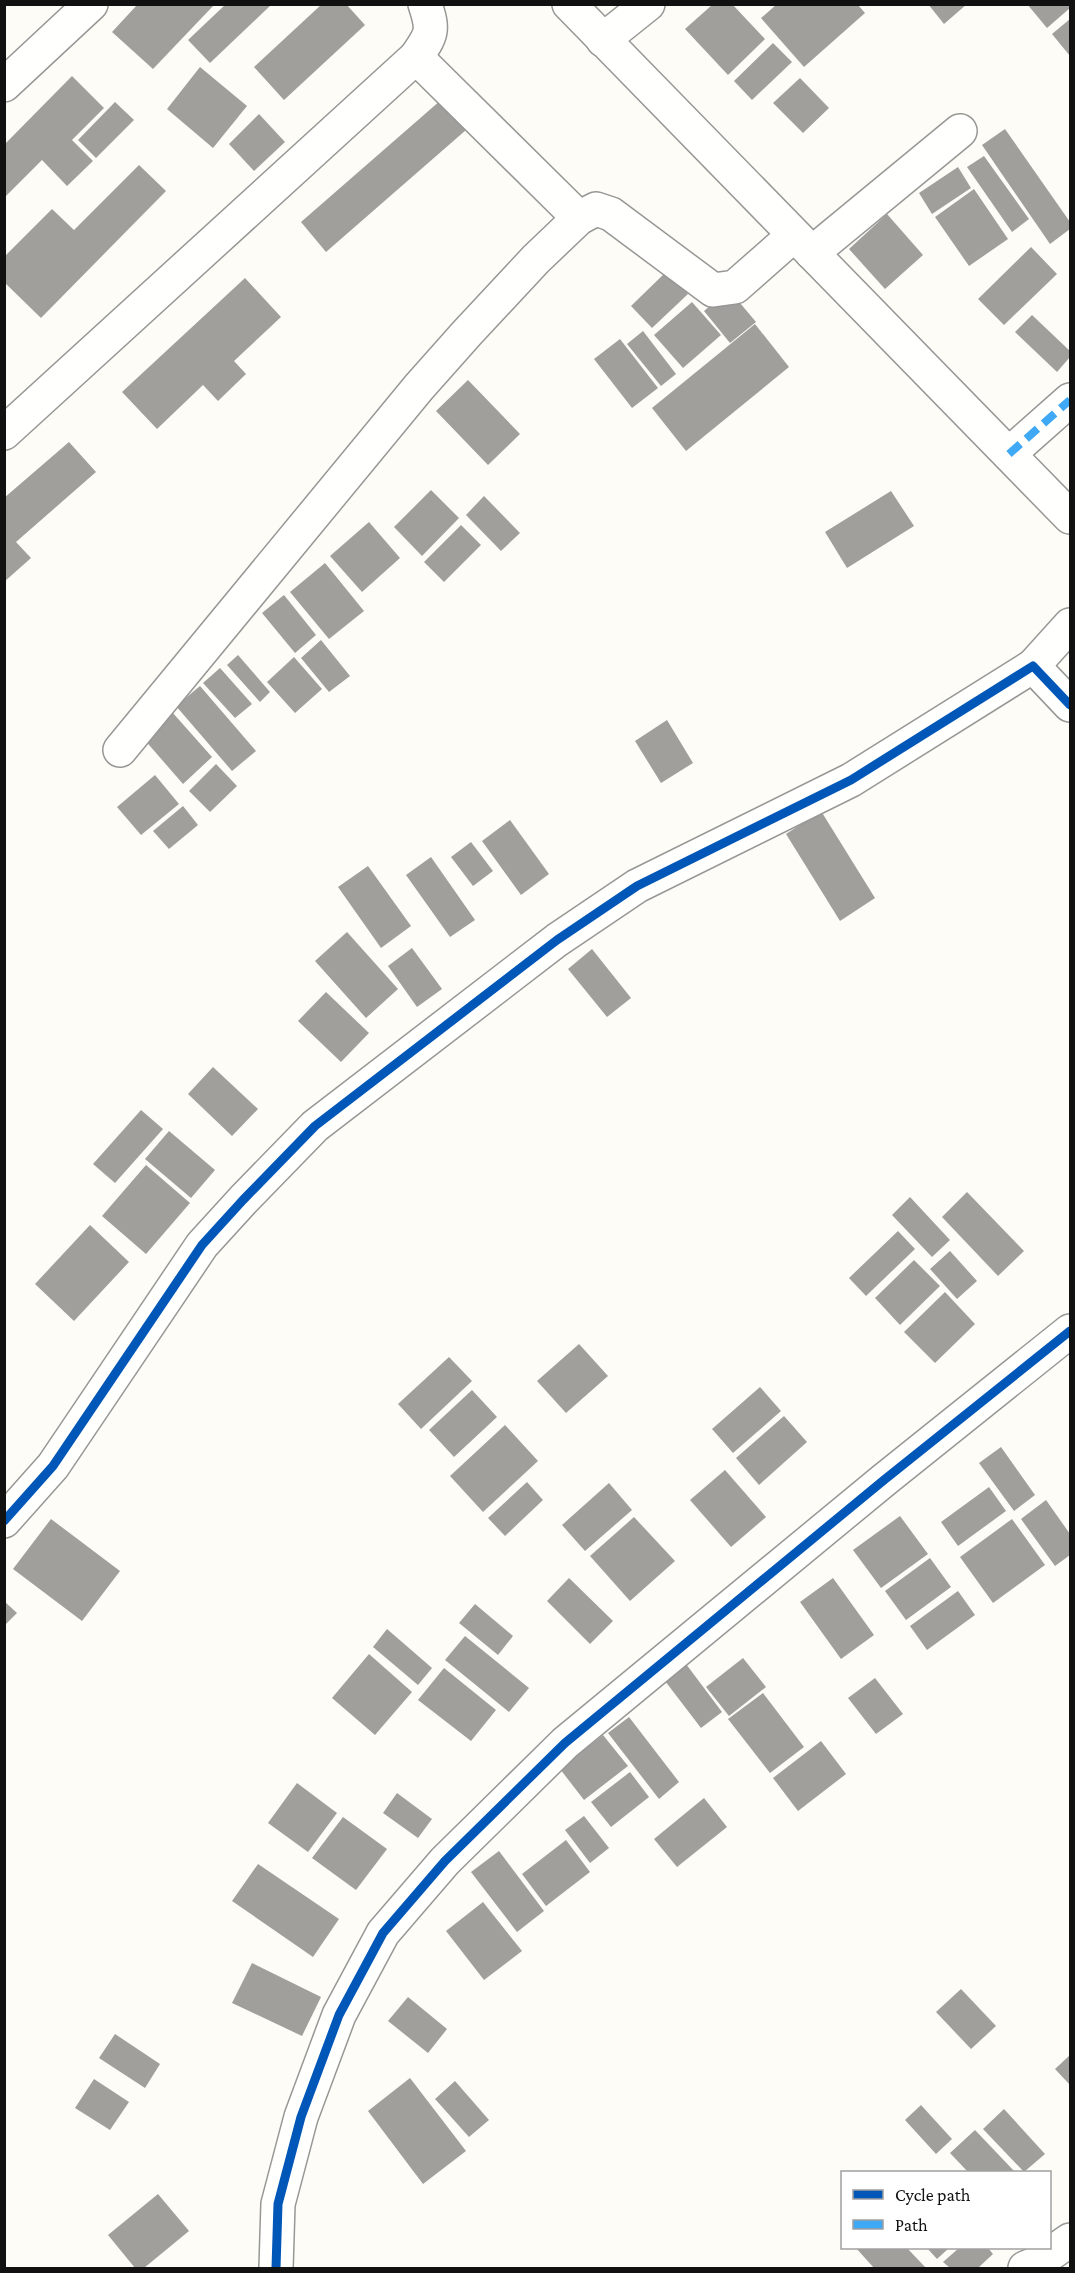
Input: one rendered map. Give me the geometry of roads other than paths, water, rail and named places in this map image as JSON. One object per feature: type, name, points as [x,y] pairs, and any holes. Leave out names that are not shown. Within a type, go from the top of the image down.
[{"type":"street","points":[[4,85],[91,4]]},
{"type":"street","points":[[4,433],[416,57],[428,40],[432,26],[425,4]]},
{"type":"street","points":[[569,4],[1071,517]]},
{"type":"street","points":[[603,40],[648,4]]},
{"type":"street","points":[[416,57],[579,218]]},
{"type":"street","points":[[120,750],[419,387],[505,292],[579,218],[596,209],[611,214],[713,290],[735,287],[803,244],[960,131]]},
{"type":"street","points":[[1009,454],[1071,400]]},
{"type":"street","points":[[4,1521],[53,1466],[202,1245],[315,1126],[557,940],[637,886],[851,780],[1033,666],[1071,625]]},
{"type":"street","points":[[1033,666],[1071,705]]},
{"type":"street","points":[[276,2268],[278,2204],[301,2117],[339,2015],[383,1933],[445,1861],[565,1743],[875,1488],[1071,1331]]},
{"type":"street","points":[[1025,2268],[1037,2263],[1071,2240]]}]
